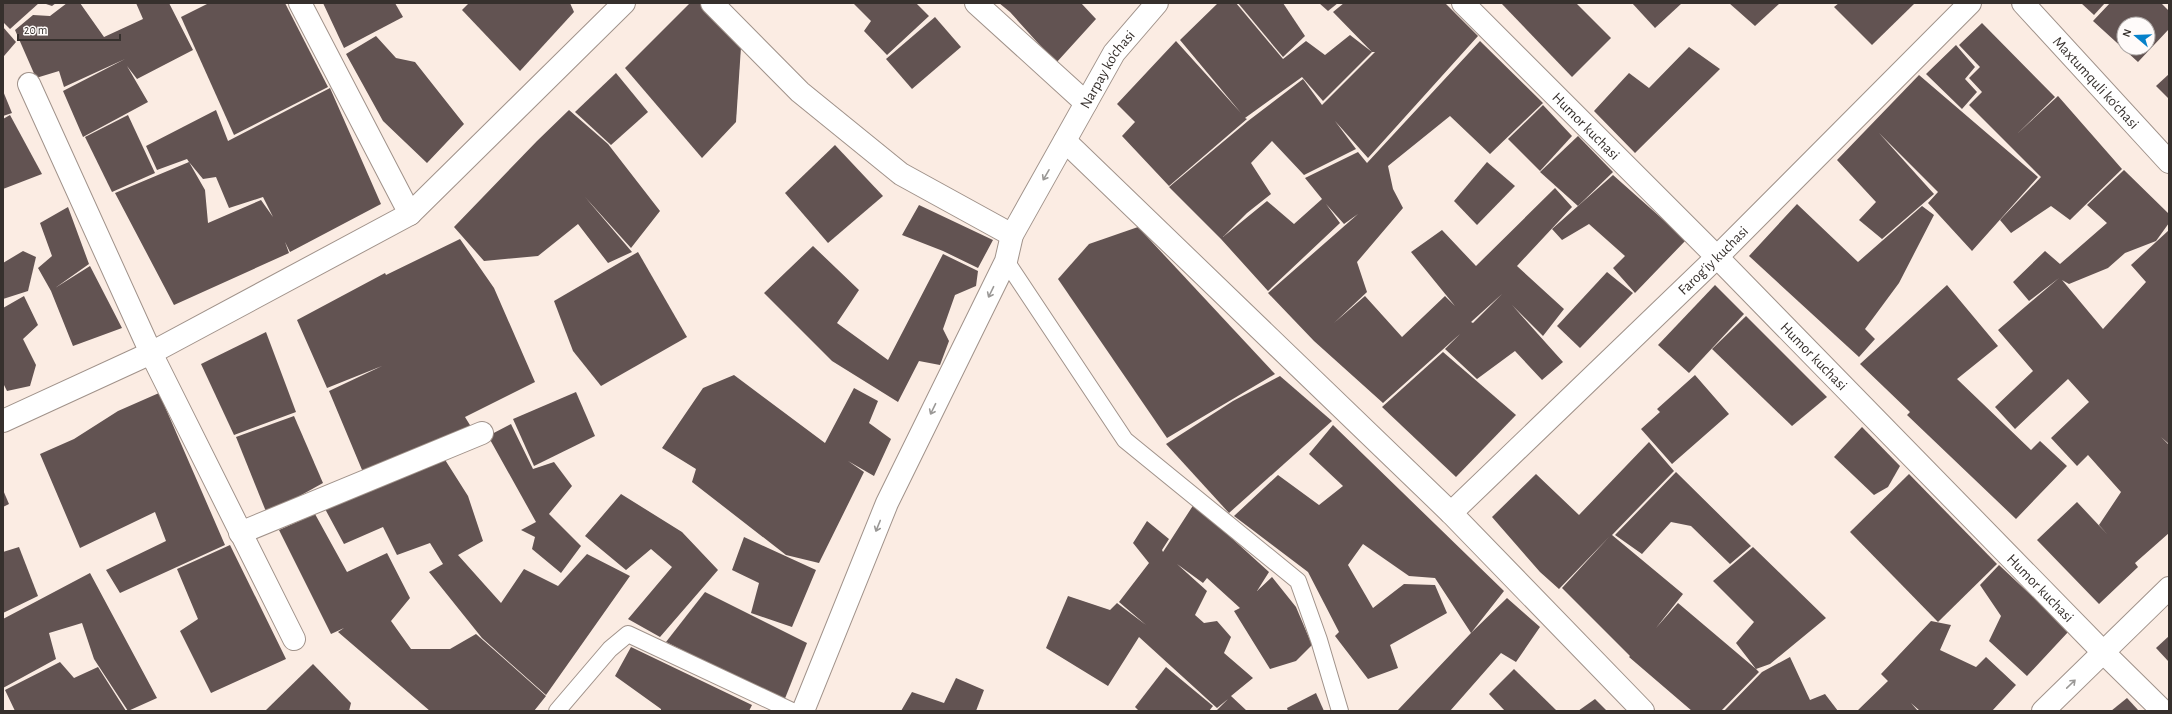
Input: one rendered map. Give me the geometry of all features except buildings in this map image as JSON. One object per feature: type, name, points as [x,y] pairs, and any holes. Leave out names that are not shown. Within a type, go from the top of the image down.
[{"type":"street","points":[[300,3],[410,214]]},
{"type":"street","points":[[3,421],[151,353],[410,214],[624,3]]},
{"type":"street","points":[[712,3],[800,92],[901,174],[1012,235]]},
{"type":"street","points":[[976,3],[1086,103]]},
{"type":"street","name":"Narpay ko'chasi","points":[[803,711],[887,503],[1006,261],[1012,235],[1114,53],[1158,3]]},
{"type":"street","name":"Humor kuchasi","points":[[1463,3],[1717,257],[2103,652],[2163,711]]},
{"type":"street","name":"Farog'iy kuchasi","points":[[1452,513],[1717,257],[1970,3]]},
{"type":"street","name":"Maxtumquli ko'chasi","points":[[2024,3],[2169,162]]},
{"type":"street","points":[[29,84],[151,353],[294,639]]},
{"type":"street","points":[[1065,141],[1452,513],[1643,711]]},
{"type":"street","points":[[240,533],[482,433]]},
{"type":"street","points":[[2043,711],[2169,588]]},
{"type":"lane","points":[[1006,261],[1124,440],[1298,581],[1319,640],[1340,711]]},
{"type":"lane","points":[[558,711],[610,649],[628,634],[792,711]]}]
